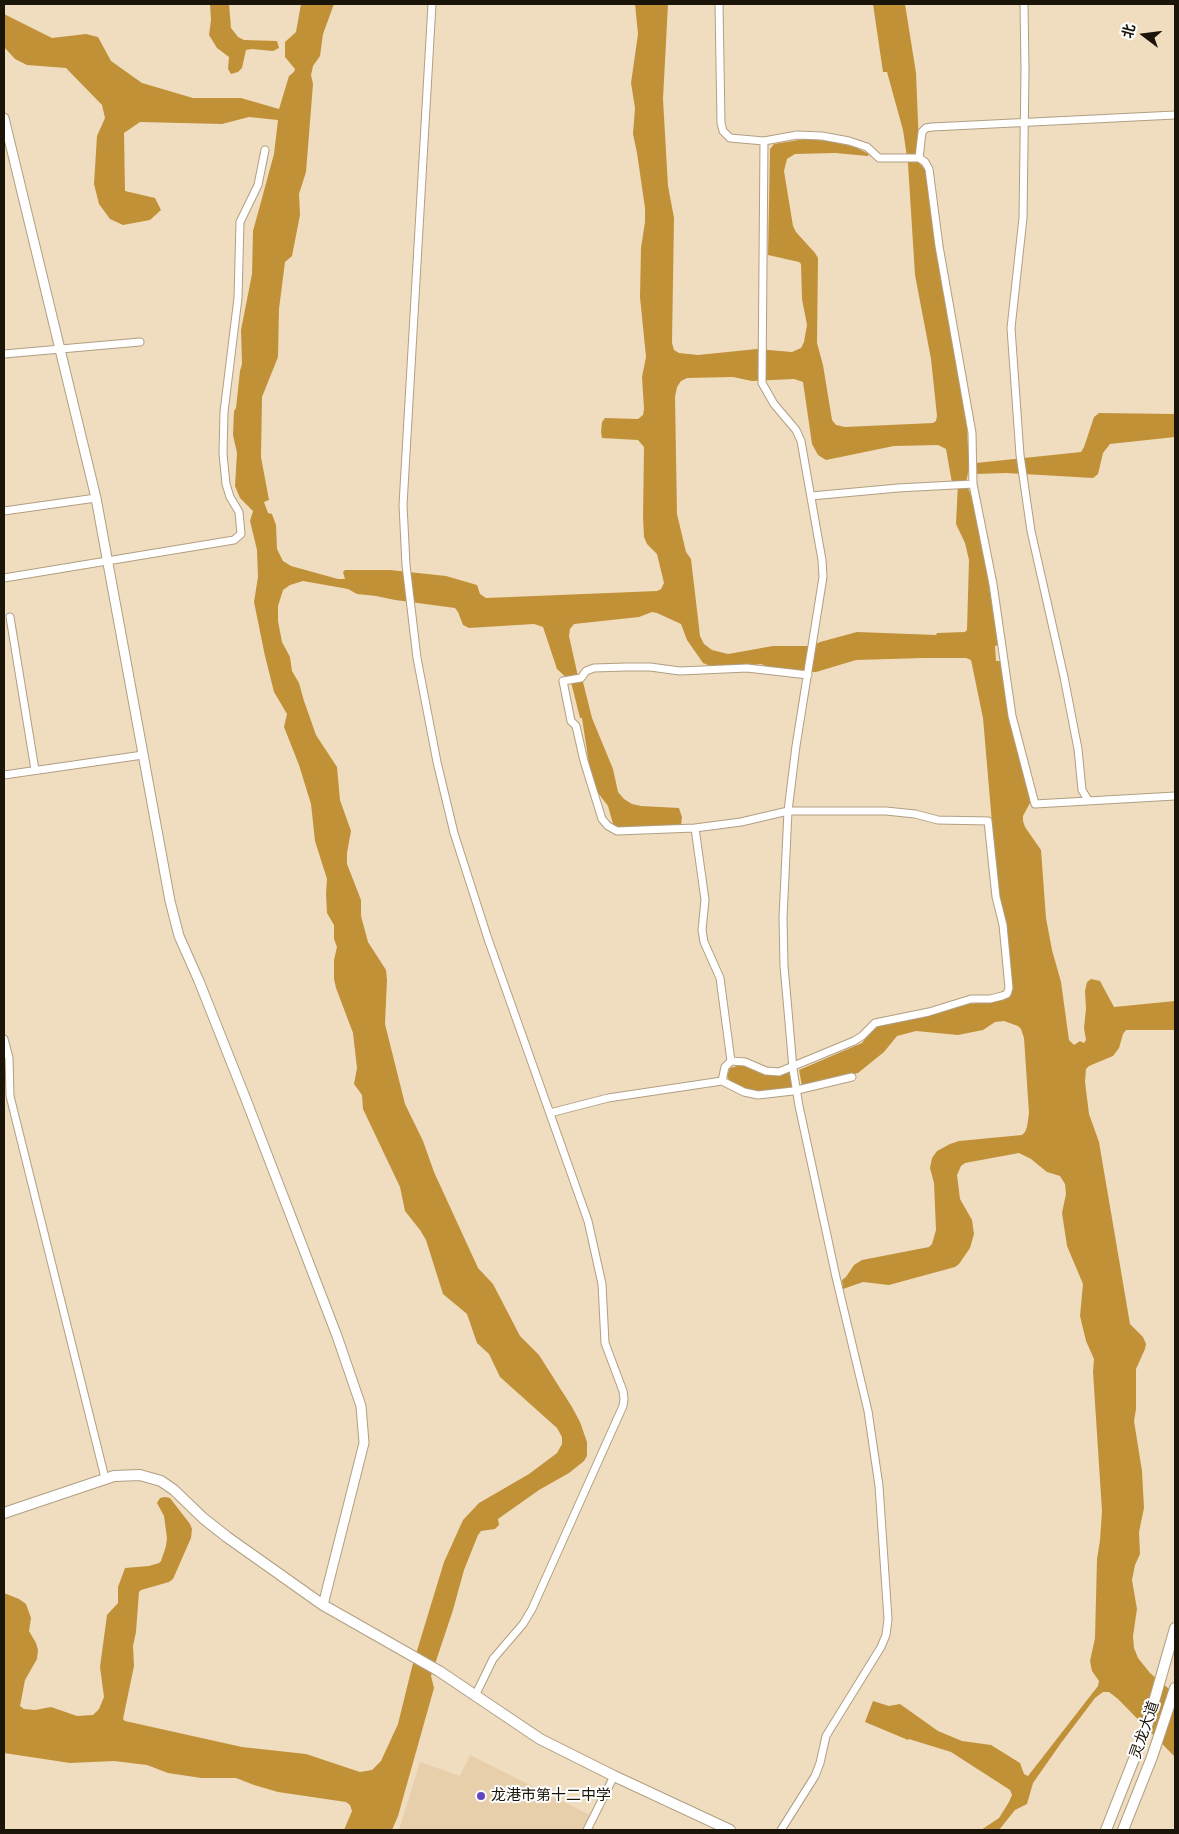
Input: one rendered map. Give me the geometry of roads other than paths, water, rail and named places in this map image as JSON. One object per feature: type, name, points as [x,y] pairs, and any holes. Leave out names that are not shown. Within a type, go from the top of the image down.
[{"type":"main road","points":[[4,1513],[105,1478],[133,1474],[161,1481],[174,1490],[203,1518],[227,1537],[323,1605],[439,1671],[540,1739],[730,1830]]},
{"type":"main road","name":"灵龙大道","points":[[1106,1830],[1143,1737],[1175,1628]]},
{"type":"main road","name":"灵龙大道","points":[[1124,1830],[1156,1746],[1175,1688]]},
{"type":"street","points":[[432,4],[403,488],[406,565],[417,658],[437,762],[454,833],[488,939],[573,1177],[592,1237],[602,1284],[605,1343],[623,1391],[624,1403],[532,1608],[523,1624],[493,1659],[475,1696]]},
{"type":"street","points":[[719,4],[722,127],[725,134],[730,138],[764,141],[797,135],[822,136],[867,147],[879,158],[919,158],[925,162],[929,169],[940,246],[972,433],[971,484],[994,584],[1012,716],[1035,804],[1175,796]]},
{"type":"street","points":[[1024,4],[1023,218],[1011,328],[1020,455],[1031,531],[1066,686],[1078,750],[1082,790],[1088,800]]},
{"type":"street","points":[[919,158],[922,135],[926,128],[1175,115]]},
{"type":"street","points":[[4,118],[96,498],[170,901],[179,936],[203,990],[252,1116],[361,1406],[364,1443],[323,1605]]},
{"type":"street","points":[[764,141],[762,383],[774,404],[793,425],[799,435],[822,560],[823,577],[796,746],[788,811],[783,891],[783,948],[793,1067],[799,1106],[868,1411],[879,1486],[888,1619],[884,1641],[826,1736],[816,1776],[781,1830]]},
{"type":"street","points":[[4,578],[234,540],[241,534],[239,512],[230,497],[226,484],[223,454],[224,412],[238,298],[240,222],[258,185],[265,150]]},
{"type":"street","points":[[4,354],[140,342]]},
{"type":"street","points":[[811,496],[971,484]]},
{"type":"street","points":[[4,511],[96,498]]},
{"type":"street","points":[[10,617],[35,770]]},
{"type":"street","points":[[722,1081],[725,1067],[731,1061],[745,1062],[771,1073],[780,1072],[854,1041],[875,1023],[929,1012],[971,999],[990,999],[1004,995],[1008,991],[1009,979],[1003,925],[996,897],[988,822],[938,820],[886,811],[788,811],[741,822],[695,828],[617,831],[605,822],[596,803],[576,726],[571,721],[564,681],[581,678],[586,671],[594,668],[626,667],[650,667],[680,671],[747,668],[808,674]]},
{"type":"street","points":[[4,775],[143,754]]},
{"type":"street","points":[[695,828],[705,900],[702,930],[704,942],[720,978],[731,1061]]},
{"type":"street","points":[[4,1039],[9,1058],[10,1096],[105,1478]]},
{"type":"street","points":[[550,1113],[608,1098],[722,1081],[753,1095],[797,1090],[852,1077]]},
{"type":"street","points":[[587,1830],[614,1776]]},
{"type":"place","name":"龙港市第十二中学","points":[[481,1796]]}]
